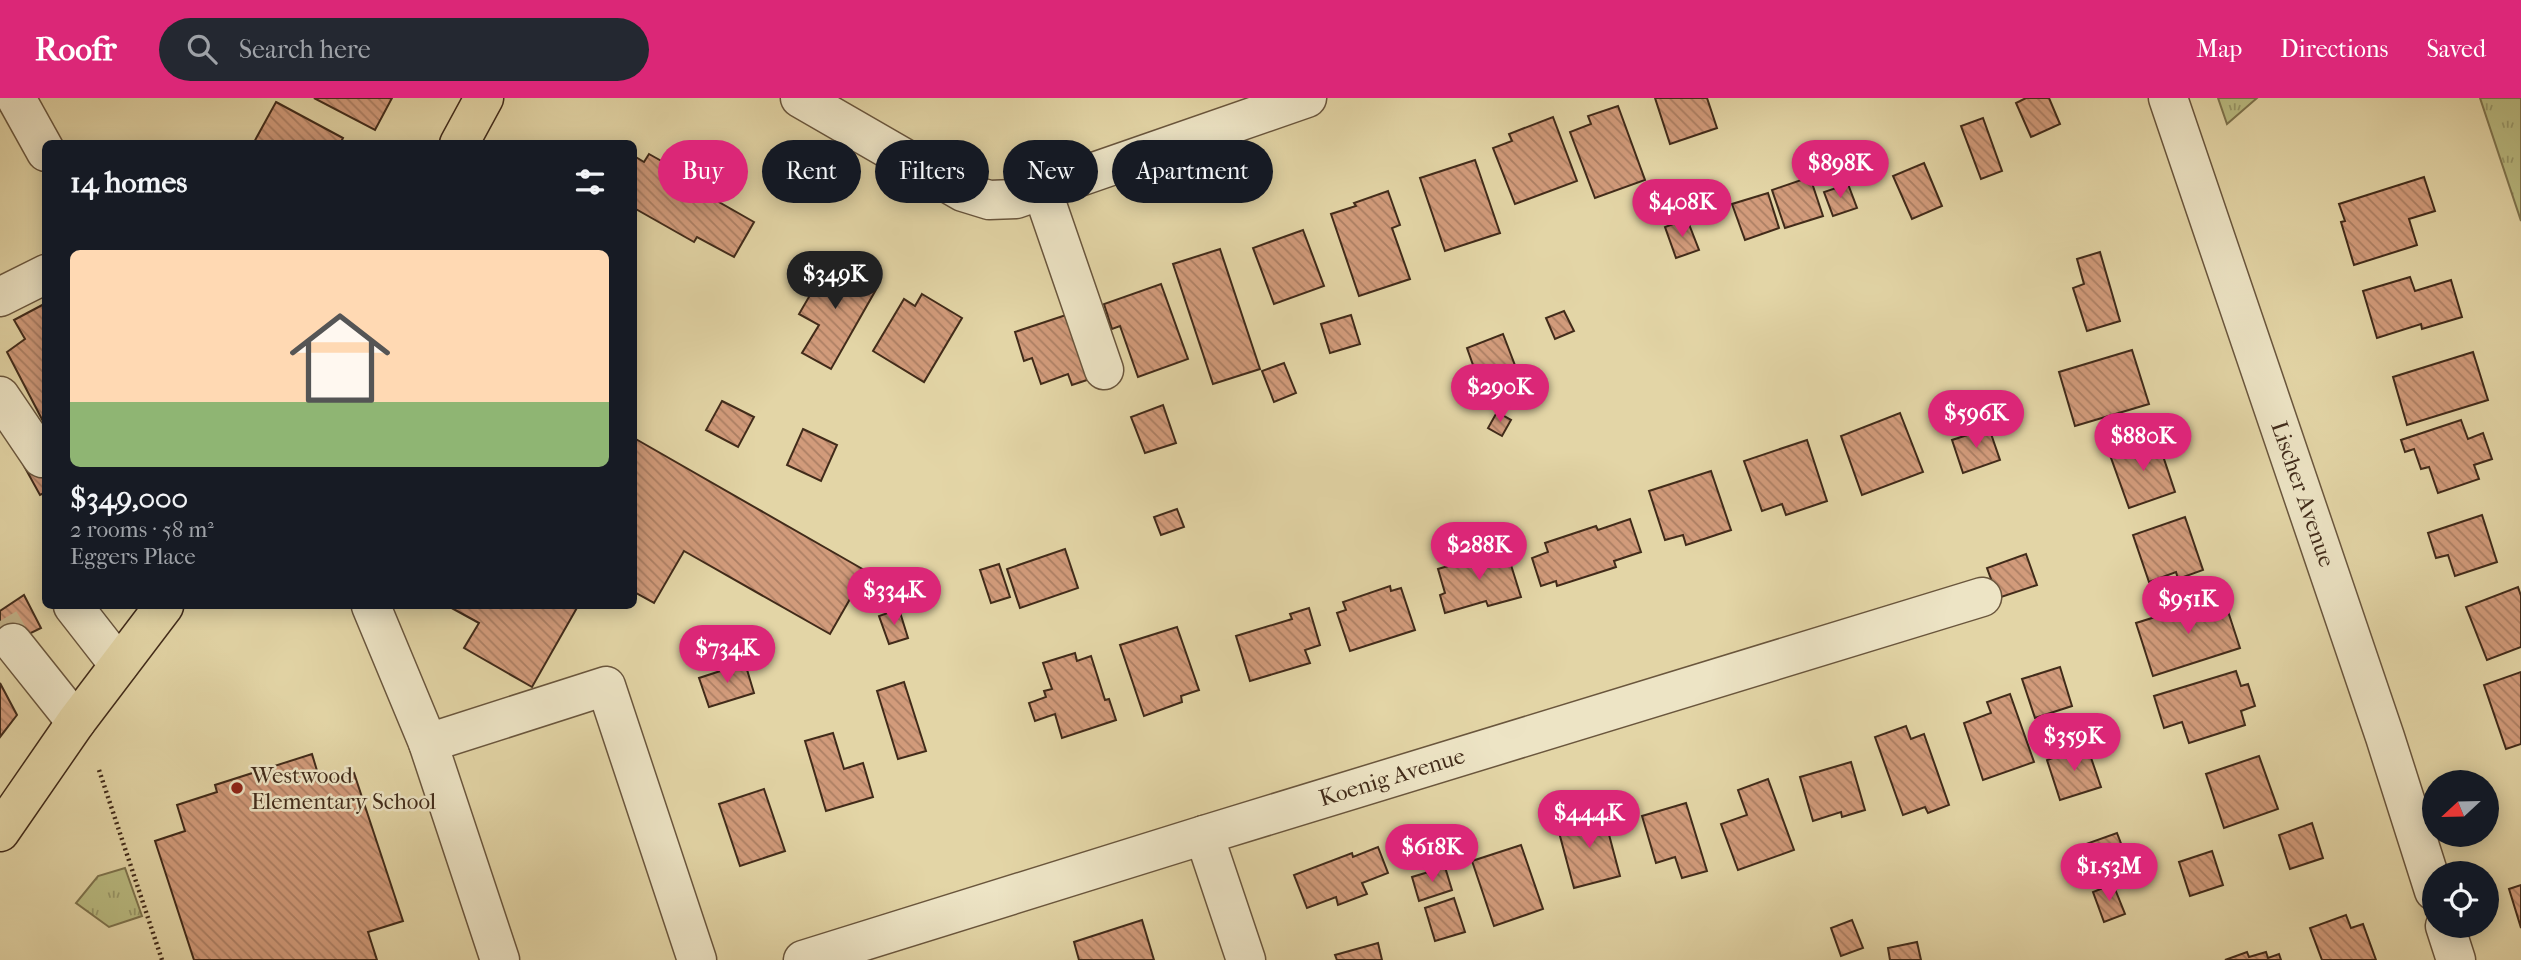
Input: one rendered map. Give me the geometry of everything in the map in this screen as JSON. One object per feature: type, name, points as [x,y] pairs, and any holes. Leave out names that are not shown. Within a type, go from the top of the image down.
[{"type":"main road","points":[[460,140],[484,98]]},
{"type":"main road","points":[[0,832],[76,722],[162,609]]},
{"type":"street","points":[[16,98],[42,145]]},
{"type":"street","points":[[800,98],[963,192],[989,200],[1003,199]]},
{"type":"street","points":[[1098,171],[1307,98]]},
{"type":"street","name":"Lischer Avenue","points":[[2168,98],[2364,674],[2424,861]]},
{"type":"street","points":[[1046,203],[1104,370]]},
{"type":"street","points":[[0,297],[42,276]]},
{"type":"street","points":[[0,396],[42,458]]},
{"type":"street","name":"Koenig Avenue","points":[[803,960],[1982,597]]},
{"type":"street","points":[[75,609],[119,665]]},
{"type":"street","points":[[372,609],[428,743],[500,960]]},
{"type":"street","points":[[13,643],[76,722]]},
{"type":"street","points":[[428,743],[606,686],[697,960]]},
{"type":"street","points":[[1204,835],[1246,960]]},
{"type":"street","points":[[2449,938],[2456,960]]},
{"type":"path","points":[[99,770],[162,960]]},
{"type":"green space","points":[[2218,98],[2257,98],[2227,124]]},
{"type":"green space","points":[[2480,98],[2521,98],[2521,221]]},
{"type":"green space","points":[[125,868],[142,916],[109,927],[76,903],[98,876]]},
{"type":"building","points":[[314,98],[392,98],[375,130]]},
{"type":"building","points":[[1655,98],[1707,98],[1717,128],[1670,144]]},
{"type":"building","points":[[2026,98],[2049,98],[2060,124],[2031,137],[2016,103]]},
{"type":"building","points":[[276,102],[343,138],[342,140],[255,140]]},
{"type":"building","points":[[1618,106],[1645,180],[1595,198],[1570,132],[1591,124],[1588,116]]},
{"type":"building","points":[[1553,117],[1577,181],[1515,204],[1493,148],[1512,141],[1509,134]]},
{"type":"building","points":[[1983,118],[2002,171],[1981,179],[1961,126]]},
{"type":"building","points":[[649,154],[658,159],[658,203],[721,203],[754,222],[734,257],[697,237],[694,242],[637,210],[637,158],[644,162]]},
{"type":"building","points":[[1475,160],[1500,233],[1445,251],[1420,178]]},
{"type":"building","points":[[1924,163],[1942,206],[1912,219],[1893,176]]},
{"type":"building","points":[[1810,177],[1823,216],[1785,228],[1772,190]]},
{"type":"building","points":[[2424,177],[2435,211],[2409,219],[2417,245],[2354,265],[2341,222],[2345,221],[2339,204]]},
{"type":"building","points":[[1848,184],[1857,208],[1833,216],[1824,192]]},
{"type":"building","points":[[1388,191],[1400,225],[1392,228],[1410,279],[1359,296],[1331,214]]},
{"type":"building","points":[[1768,193],[1779,228],[1745,240],[1732,204]]},
{"type":"building","points":[[1687,219],[1699,250],[1676,258],[1665,227]]},
{"type":"building","points":[[1303,230],[1324,286],[1274,304],[1253,248]]},
{"type":"building","points":[[1220,249],[1260,369],[1213,384],[1173,264]]},
{"type":"building","points":[[2100,252],[2120,321],[2087,331],[2073,288],[2084,284],[2077,259]]},
{"type":"building","points":[[831,259],[878,286],[831,369],[802,353],[819,325],[799,314]]},
{"type":"building","points":[[2410,277],[2415,291],[2451,280],[2462,317],[2422,329],[2421,324],[2377,338],[2363,291]]},
{"type":"building","points":[[1161,284],[1188,359],[1138,377],[1120,326],[1112,329],[1104,304]]},
{"type":"building","points":[[922,294],[962,318],[924,382],[873,351],[904,299],[915,306]]},
{"type":"building","points":[[42,305],[42,419],[7,352],[25,339],[14,320]]},
{"type":"building","points":[[1564,311],[1574,331],[1555,339],[1546,318]]},
{"type":"building","points":[[1075,312],[1096,377],[1072,385],[1068,374],[1041,384],[1032,358],[1024,361],[1015,332]]},
{"type":"building","points":[[1351,315],[1360,344],[1330,353],[1321,324]]},
{"type":"building","points":[[1503,334],[1516,368],[1479,382],[1467,348]]},
{"type":"building","points":[[2132,350],[2149,404],[2075,426],[2059,372]]},
{"type":"building","points":[[2473,352],[2488,400],[2407,425],[2393,377]]},
{"type":"building","points":[[1284,363],[1296,393],[1274,402],[1262,371]]},
{"type":"building","points":[[722,401],[754,417],[738,447],[706,430]]},
{"type":"building","points":[[1163,405],[1176,443],[1145,453],[1131,417]]},
{"type":"building","points":[[1497,412],[1511,420],[1502,436],[1488,428]]},
{"type":"building","points":[[1900,413],[1923,472],[1862,495],[1841,436]]},
{"type":"building","points":[[2461,420],[2468,439],[2483,433],[2492,459],[2474,465],[2479,479],[2438,493],[2429,467],[2421,469],[2414,449],[2405,452],[2401,440]]},
{"type":"building","points":[[1989,428],[2000,460],[1963,473],[1952,440]]},
{"type":"building","points":[[803,429],[837,445],[821,481],[787,465]]},
{"type":"building","points":[[2157,438],[2175,492],[2129,508],[2110,455]]},
{"type":"building","points":[[637,440],[866,571],[830,634],[684,551],[654,603],[637,594]]},
{"type":"building","points":[[1807,440],[1827,501],[1786,515],[1782,504],[1762,511],[1744,461]]},
{"type":"building","points":[[42,458],[42,494],[40,495],[24,466]]},
{"type":"building","points":[[1711,471],[1731,530],[1686,545],[1683,535],[1665,540],[1649,491]]},
{"type":"building","points":[[1177,509],[1184,527],[1161,535],[1154,517]]},
{"type":"building","points":[[2482,515],[2497,562],[2455,576],[2448,555],[2436,558],[2428,533]]},
{"type":"building","points":[[2185,517],[2203,570],[2178,579],[2176,572],[2149,582],[2133,535]]},
{"type":"building","points":[[1630,519],[1641,552],[1614,561],[1616,567],[1557,586],[1556,581],[1541,586],[1532,558],[1548,552],[1545,543],[1596,526],[1598,530]]},
{"type":"building","points":[[1065,549],[1078,588],[1020,608],[1007,569]]},
{"type":"building","points":[[1506,549],[1521,597],[1488,606],[1486,601],[1445,613],[1440,595],[1445,593],[1438,569]]},
{"type":"building","points":[[2026,554],[2037,585],[1998,598],[1987,568]]},
{"type":"building","points":[[999,564],[1010,597],[991,603],[980,570]]},
{"type":"building","points":[[1390,586],[1391,591],[1401,588],[1415,630],[1350,651],[1337,613],[1346,610],[1343,602]]},
{"type":"building","points":[[2518,587],[2521,596],[2521,647],[2487,660],[2466,607]]},
{"type":"building","points":[[24,595],[41,628],[0,648],[0,611]]},
{"type":"building","points":[[2223,596],[2240,648],[2153,676],[2136,623]]},
{"type":"building","points":[[1309,608],[1320,645],[1305,650],[1310,663],[1250,681],[1236,636],[1292,619],[1290,614]]},
{"type":"building","points":[[453,609],[576,609],[532,687],[464,648],[479,623]]},
{"type":"building","points":[[899,609],[908,638],[889,644],[879,616]]},
{"type":"building","points":[[1177,627],[1199,690],[1181,696],[1182,702],[1144,716],[1120,645]]},
{"type":"building","points":[[1075,653],[1077,661],[1091,656],[1105,700],[1109,699],[1116,720],[1062,738],[1055,714],[1035,721],[1029,703],[1046,697],[1044,691],[1052,689],[1043,663]]},
{"type":"building","points":[[745,663],[754,693],[709,707],[699,678]]},
{"type":"building","points":[[2060,667],[2072,706],[2035,718],[2022,679]]},
{"type":"building","points":[[2236,671],[2241,686],[2248,684],[2255,706],[2241,711],[2245,725],[2189,743],[2182,722],[2164,728],[2154,696]]},
{"type":"building","points":[[2521,672],[2521,744],[2506,749],[2484,685]]},
{"type":"building","points":[[904,682],[926,751],[898,759],[877,691]]},
{"type":"building","points":[[0,683],[17,715],[0,737]]},
{"type":"building","points":[[2010,694],[2034,762],[1983,780],[1964,723],[1991,713],[1987,702]]},
{"type":"building","points":[[1906,726],[1911,739],[1924,734],[1949,805],[1928,813],[1925,807],[1903,815],[1875,737]]},
{"type":"building","points":[[833,733],[844,769],[863,763],[873,797],[826,811],[805,741]]},
{"type":"building","points":[[2087,746],[2101,787],[2060,800],[2047,760]]},
{"type":"building","points":[[312,754],[321,784],[354,773],[403,921],[368,932],[377,960],[194,960],[155,841],[185,831],[177,805],[217,792],[215,785]]},
{"type":"building","points":[[2259,756],[2278,809],[2224,828],[2206,774]]},
{"type":"building","points":[[1851,762],[1865,810],[1842,817],[1841,812],[1813,821],[1800,777]]},
{"type":"building","points":[[1768,779],[1794,850],[1738,870],[1721,824],[1747,815],[1738,790]]},
{"type":"building","points":[[764,789],[785,851],[740,866],[719,804]]},
{"type":"building","points":[[1686,803],[1707,871],[1682,878],[1675,857],[1656,863],[1642,816]]},
{"type":"building","points":[[1603,812],[1620,876],[1574,888],[1557,825]]},
{"type":"building","points":[[2312,823],[2323,858],[2290,869],[2279,835]]},
{"type":"building","points":[[2117,833],[2130,867],[2099,878],[2086,844]]},
{"type":"building","points":[[1521,845],[1543,909],[1494,926],[1472,861]]},
{"type":"building","points":[[1378,847],[1388,873],[1362,883],[1367,894],[1338,905],[1336,897],[1307,908],[1294,875],[1352,853],[1353,857]]},
{"type":"building","points":[[2212,851],[2223,885],[2190,896],[2179,862]]},
{"type":"building","points":[[1445,867],[1452,890],[1419,901],[1412,877]]},
{"type":"building","points":[[2113,884],[2125,914],[2104,922],[2093,892]]},
{"type":"building","points":[[2521,885],[2521,928],[2509,889]]},
{"type":"building","points":[[1454,898],[1465,932],[1435,941],[1425,908]]},
{"type":"building","points":[[2346,915],[2351,928],[2363,924],[2376,960],[2322,960],[2310,928]]},
{"type":"building","points":[[1142,920],[1154,960],[1079,960],[1074,942]]},
{"type":"building","points":[[1852,920],[1863,948],[1841,956],[1831,928]]},
{"type":"building","points":[[1917,942],[1921,960],[1890,960],[1888,948]]},
{"type":"building","points":[[1378,943],[1382,960],[1337,960],[1335,955]]},
{"type":"building","points":[[2247,952],[2249,957],[2266,952],[2268,958],[2279,954],[2281,960],[2225,960]]},
{"type":"tunnel","points":[[0,621],[13,643]]},
{"type":"place","name":"Westwood Elementary School","points":[[237,788]]}]
